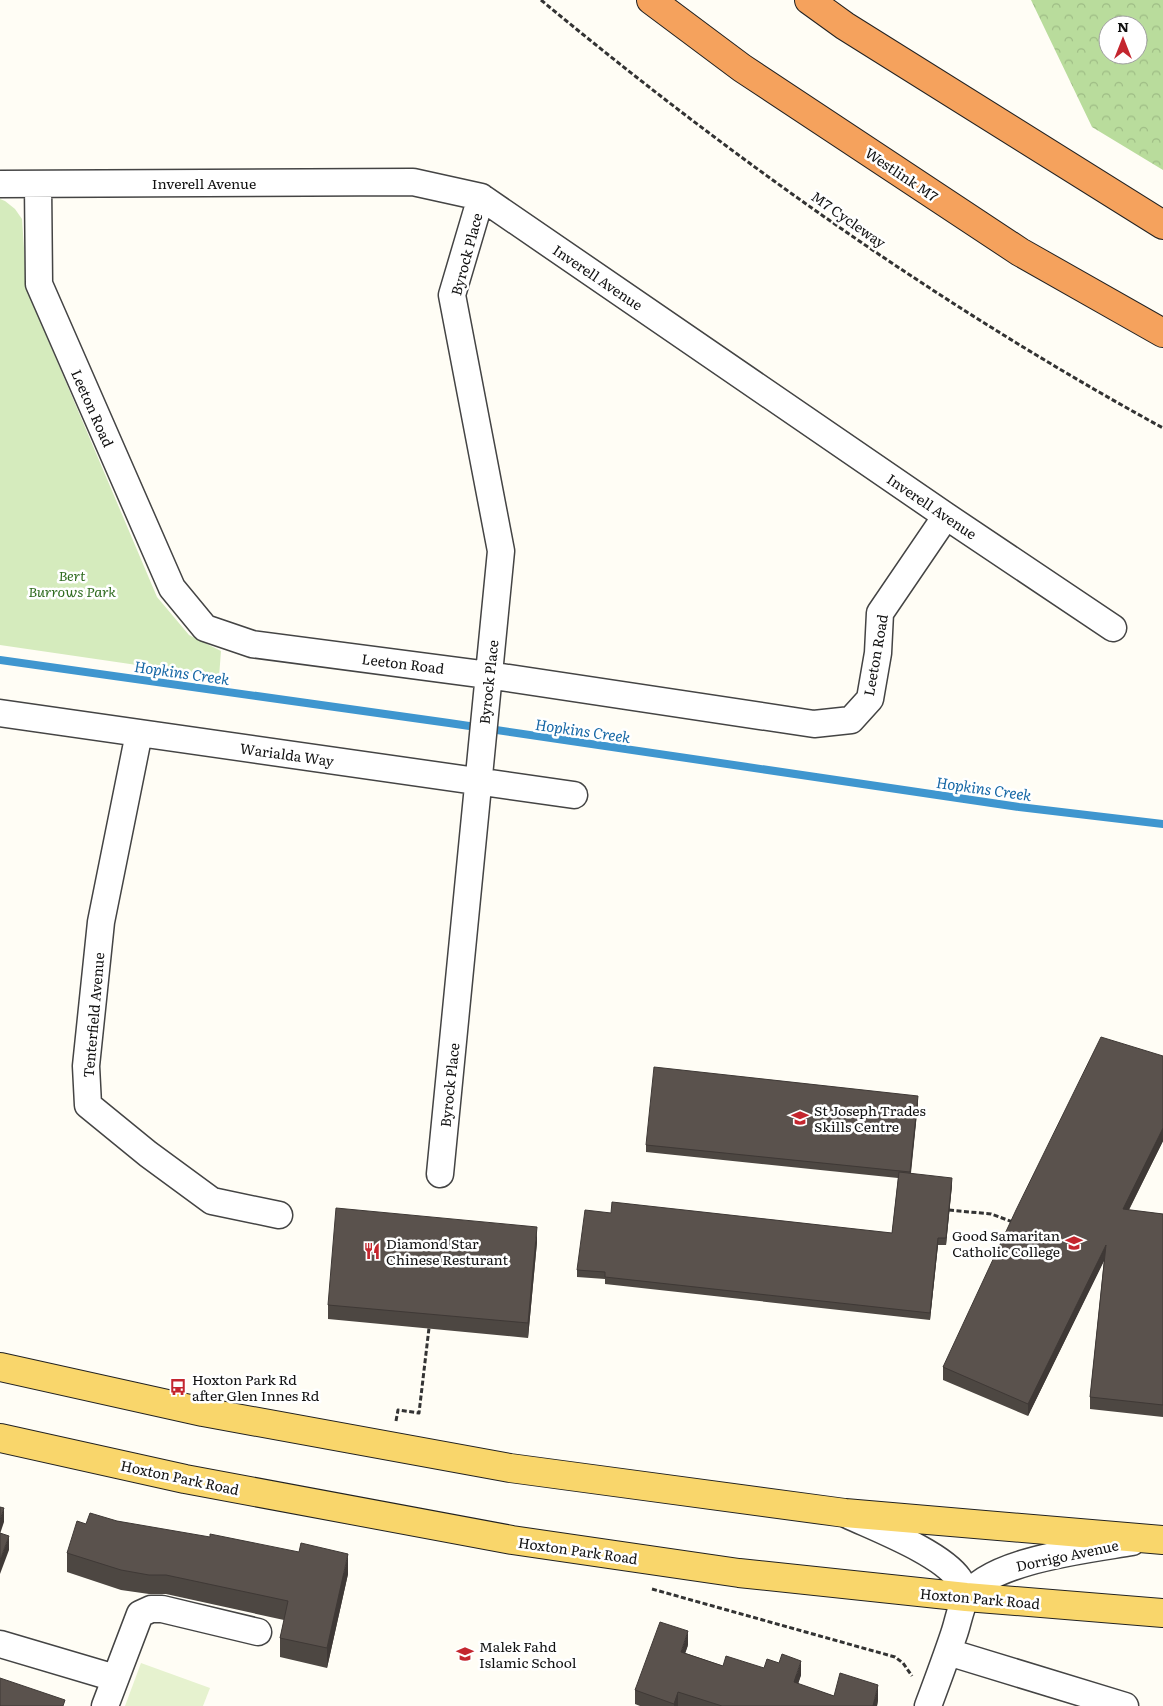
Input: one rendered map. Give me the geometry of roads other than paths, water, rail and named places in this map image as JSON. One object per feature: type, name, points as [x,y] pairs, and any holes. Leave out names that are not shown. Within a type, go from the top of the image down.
[{"type":"highway","points":[[809,0],[845,26],[1163,225]]},
{"type":"highway","name":"Westlink M7","points":[[652,1],[742,68],[1020,252],[1163,333]]},
{"type":"main road","points":[[0,1367],[203,1412],[421,1453],[566,1476],[845,1513],[1155,1539]]},
{"type":"main road","name":"Hoxton Park Road","points":[[0,1438],[185,1479],[512,1540],[739,1573],[966,1597],[1163,1613]]},
{"type":"street","name":"Inverell Avenue","points":[[0,184],[413,182],[481,197],[946,516],[1113,628]]},
{"type":"street","name":"Leeton Road","points":[[38,184],[39,284],[172,588],[205,628],[252,644],[488,674],[814,724],[851,720],[870,699],[878,653],[880,612],[946,516]]},
{"type":"street","name":"Byrock Place","points":[[440,1174],[501,551],[452,296],[481,197]]},
{"type":"street","name":"Warialda Way","points":[[0,713],[574,795]]},
{"type":"street","name":"Tenterfield Avenue","points":[[139,733],[101,922],[86,1066],[88,1105],[148,1154],[212,1201],[279,1215]]},
{"type":"street","points":[[845,1513],[945,1564],[960,1580],[966,1597]]},
{"type":"street","name":"Dorrigo Avenue","points":[[928,1706],[966,1597],[983,1580],[1005,1569],[1055,1556],[1155,1539]]},
{"type":"street","points":[[105,1706],[140,1614],[146,1610],[162,1609],[258,1632]]},
{"type":"street","points":[[0,1644],[115,1678]]},
{"type":"street","points":[[948,1652],[1095,1702],[1125,1706]]},
{"type":"waterway","name":"Hopkins Creek","points":[[0,660],[449,723],[1019,807],[1163,824]]},
{"type":"place","name":"St Joseph Trades Skills Centre","points":[[800,1118]]},
{"type":"place","name":"Good Samaritan Catholic College","points":[[1074,1243]]},
{"type":"place","name":"Diamond Star Chinese Resturant","points":[[372,1251]]},
{"type":"place","name":"Hoxton Park Rd after Glen Innes Rd","points":[[178,1387]]},
{"type":"place","name":"Malek Fahd Islamic School","points":[[465,1654]]},
{"type":"park label","name":"Bert Burrows Park","points":[[72,584]]}]
